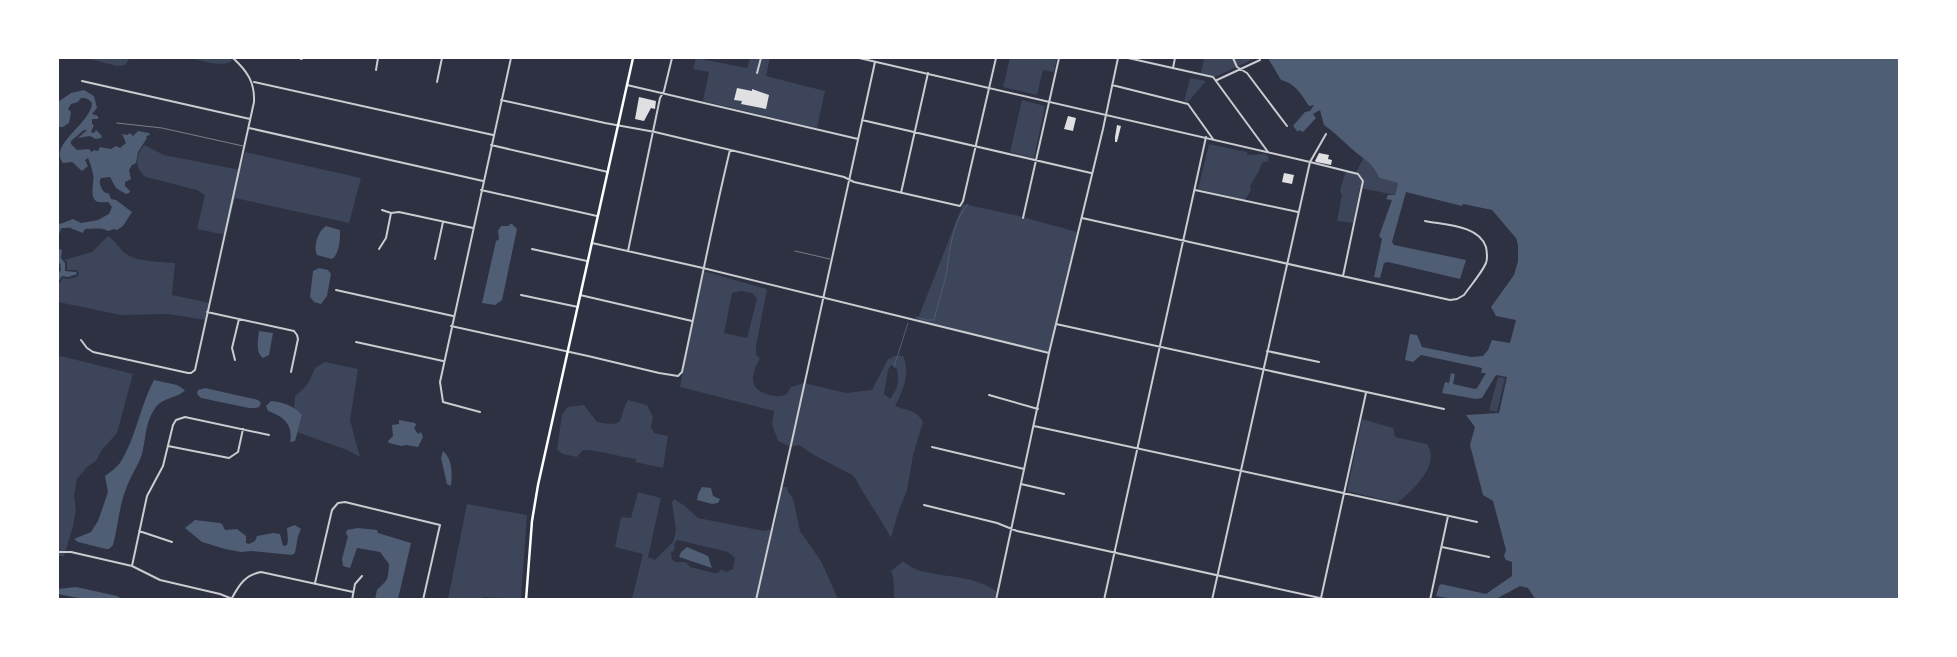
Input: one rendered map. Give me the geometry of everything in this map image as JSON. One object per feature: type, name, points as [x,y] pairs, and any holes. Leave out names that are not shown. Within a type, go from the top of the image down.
[{"type":"main road","points":[[526,600],[534,506],[633,58]]},
{"type":"street","points":[[81,340],[93,352],[191,373],[194,370],[249,128],[254,97],[253,82],[243,67],[233,58]]},
{"type":"street","points":[[376,70],[378,58]]},
{"type":"street","points":[[437,82],[442,58]]},
{"type":"street","points":[[480,412],[443,402],[440,382],[511,58]]},
{"type":"street","points":[[628,252],[662,94],[672,58]]},
{"type":"street","points":[[757,73],[760,58]]},
{"type":"street","points":[[859,58],[1206,137],[1358,174],[1363,181],[1343,276]]},
{"type":"street","points":[[756,600],[876,58]]},
{"type":"street","points":[[501,100],[654,132],[849,179],[854,182],[960,206],[963,201],[996,58]]},
{"type":"street","points":[[1023,218],[1059,58]]},
{"type":"street","points":[[996,600],[1049,353],[1118,58]]},
{"type":"street","points":[[1128,58],[1213,77],[1268,152]]},
{"type":"street","points":[[1173,68],[1175,58]]},
{"type":"street","points":[[1233,58],[1237,66],[1242,68],[1287,126]]},
{"type":"street","points":[[1217,80],[1260,60]]},
{"type":"street","points":[[901,193],[928,73]]},
{"type":"street","points":[[82,81],[250,119]]},
{"type":"street","points":[[253,82],[493,136]]},
{"type":"street","points":[[627,85],[858,139]]},
{"type":"street","points":[[1112,85],[1188,104],[1213,139]]},
{"type":"street","points":[[862,120],[1092,174]]},
{"type":"street","points":[[249,128],[483,181]]},
{"type":"street","points":[[1212,600],[1310,162],[1326,134]]},
{"type":"street","points":[[1104,600],[1206,137]]},
{"type":"street","points":[[491,145],[608,172]]},
{"type":"street","points":[[451,326],[658,373],[675,376],[680,374],[682,372],[730,150]]},
{"type":"street","points":[[481,190],[597,216]]},
{"type":"street","points":[[1195,190],[1298,212]]},
{"type":"street","points":[[382,210],[473,228]]},
{"type":"street","points":[[379,249],[386,238],[391,213]]},
{"type":"street","points":[[1081,218],[1450,300],[1460,298],[1464,295],[1486,261],[1487,254],[1483,241],[1473,231],[1425,221]]},
{"type":"street","points":[[435,259],[443,222]]},
{"type":"street","points":[[591,243],[703,268],[1049,353]]},
{"type":"street","points":[[532,249],[587,261]]},
{"type":"street","points":[[336,290],[453,316]]},
{"type":"street","points":[[521,295],[578,307]]},
{"type":"street","points":[[580,295],[693,322]]},
{"type":"street","points":[[208,312],[296,333],[298,339],[291,372]]},
{"type":"street","points":[[235,360],[232,348],[239,319]]},
{"type":"street","points":[[1056,324],[1444,409]]},
{"type":"street","points":[[356,342],[443,362]]},
{"type":"street","points":[[1267,351],[1319,362]]},
{"type":"street","points":[[1321,598],[1366,392]]},
{"type":"street","points":[[989,395],[1038,409]]},
{"type":"street","points":[[132,566],[147,496],[163,466],[174,422],[183,417],[269,435]]},
{"type":"street","points":[[1034,426],[1476,522]]},
{"type":"street","points":[[168,446],[229,458],[238,452],[243,429]]},
{"type":"street","points":[[932,447],[1024,469]]},
{"type":"street","points":[[1021,484],[1064,494]]},
{"type":"street","points":[[315,583],[331,512],[336,505],[344,502],[440,525],[423,600]]},
{"type":"street","points":[[924,505],[1011,528],[1016,531],[1329,600]]},
{"type":"street","points":[[1430,600],[1448,516]]},
{"type":"street","points":[[140,531],[172,542]]},
{"type":"street","points":[[1442,547],[1489,557]]},
{"type":"street","points":[[58,552],[71,552],[132,566],[160,580],[233,599],[244,580],[266,572],[353,592]]},
{"type":"street","points":[[352,600],[356,584],[362,576]]},
{"type":"lane","points":[[117,123],[162,128],[245,146]]},
{"type":"lane","points":[[795,251],[831,260]]},
{"type":"shaded area","points":[[86,58],[130,58],[125,65],[117,66]]},
{"type":"shaded area","points":[[191,58],[229,58],[232,61],[217,64]]},
{"type":"shaded area","points":[[696,58],[747,68],[750,58],[770,58],[766,76],[825,91],[817,128],[703,101],[709,72],[693,69]]},
{"type":"shaded area","points":[[1010,58],[1057,58],[1054,72],[1043,70],[1037,95],[1003,87]]},
{"type":"shaded area","points":[[1204,58],[1256,58],[1215,77],[1201,73]]},
{"type":"shaded area","points":[[1268,58],[1899,58],[1899,599],[1536,600],[1528,588],[1520,586],[1496,599],[1453,599],[1436,596],[1441,584],[1486,594],[1512,576],[1512,562],[1506,560],[1504,556],[1506,550],[1493,501],[1483,495],[1470,445],[1475,427],[1466,415],[1499,413],[1507,377],[1496,375],[1482,398],[1476,399],[1442,393],[1445,382],[1449,383],[1451,373],[1455,374],[1453,384],[1475,389],[1486,373],[1481,373],[1482,368],[1421,355],[1413,362],[1405,360],[1410,334],[1417,335],[1422,347],[1471,357],[1483,356],[1492,340],[1510,343],[1516,320],[1496,316],[1491,307],[1514,275],[1518,261],[1516,238],[1492,210],[1463,204],[1462,206],[1406,192],[1392,242],[1394,245],[1466,260],[1460,279],[1388,262],[1384,263],[1380,278],[1374,277],[1382,239],[1379,236],[1392,200],[1386,199],[1388,195],[1395,195],[1398,183],[1379,178],[1370,164],[1324,125],[1320,110],[1313,114],[1316,118],[1303,132],[1299,130],[1298,132],[1293,126],[1314,105],[1309,106],[1294,86],[1281,80]]},
{"type":"shaded area","points":[[1190,78],[1206,81],[1188,102],[1184,101]]},
{"type":"shaded area","points":[[84,90],[94,96],[97,108],[92,114],[98,116],[98,119],[92,119],[92,124],[94,125],[91,132],[94,133],[96,130],[102,136],[96,139],[90,136],[78,138],[87,130],[84,130],[71,141],[71,144],[77,150],[89,149],[92,152],[94,150],[98,151],[100,147],[111,149],[116,146],[120,148],[126,143],[122,134],[127,135],[130,133],[133,136],[138,131],[149,133],[150,135],[146,136],[147,138],[138,152],[136,163],[129,170],[131,179],[125,182],[125,186],[130,191],[129,193],[126,194],[116,188],[110,177],[101,178],[100,180],[100,185],[104,192],[109,194],[111,199],[116,200],[132,212],[123,226],[117,230],[85,229],[83,233],[70,228],[76,226],[69,223],[58,231],[58,225],[73,219],[81,223],[98,220],[109,214],[112,207],[108,202],[98,202],[94,199],[93,174],[88,158],[85,160],[88,166],[82,171],[72,162],[63,163],[60,156],[65,142],[84,120],[92,104],[88,99],[81,98],[78,102],[71,104],[68,109],[71,112],[69,123],[63,127],[58,127],[58,102],[71,93]]},
{"type":"shaded area","points":[[1022,100],[1045,106],[1034,158],[1010,152]]},
{"type":"shaded area","points":[[1209,144],[1247,152],[1247,155],[1265,154],[1269,157],[1268,161],[1262,163],[1245,200],[1198,189]]},
{"type":"shaded area","points":[[144,145],[164,155],[240,170],[245,152],[361,178],[349,223],[235,198],[226,235],[197,229],[205,195],[197,190],[146,177],[139,170],[137,162],[139,153]]},
{"type":"shaded area","points":[[1364,157],[1370,161],[1379,178],[1398,183],[1395,195],[1360,188],[1353,223],[1337,221],[1342,195],[1340,191],[1346,170],[1356,172]]},
{"type":"shaded area","points":[[963,204],[1019,216],[1077,232],[1049,353],[917,321]]},
{"type":"shaded area","points":[[510,224],[517,229],[502,300],[495,305],[482,303],[496,241],[499,239],[498,231],[501,226],[509,226]]},
{"type":"shaded area","points":[[326,226],[340,230],[338,250],[332,259],[317,255],[316,251],[319,235]]},
{"type":"shaded area","points":[[108,236],[125,253],[133,257],[175,263],[172,295],[210,303],[206,320],[168,314],[121,315],[58,302],[58,285],[63,278],[77,277],[79,274],[77,270],[67,270],[67,262],[64,260],[92,252]]},
{"type":"shaded area","points":[[58,246],[62,250],[61,258],[65,263],[65,271],[76,272],[77,274],[68,277],[62,276],[58,282],[58,274],[61,270],[58,261]]},
{"type":"shaded area","points":[[319,268],[328,270],[331,274],[327,296],[321,304],[314,302],[310,297],[313,271]]},
{"type":"shaded area","points":[[703,271],[767,289],[756,346],[756,355],[760,358],[753,374],[754,384],[761,391],[773,396],[782,396],[787,394],[791,387],[804,383],[846,393],[872,390],[888,359],[893,356],[903,356],[906,376],[895,406],[911,411],[923,422],[913,455],[907,491],[891,538],[852,475],[799,445],[791,447],[778,441],[772,424],[774,411],[680,387]],"holes":[[[741,291],[752,293],[757,299],[747,338],[724,333],[732,293]],[[891,365],[897,369],[898,382],[890,399],[884,394],[888,370]]]},
{"type":"shaded area","points":[[259,331],[273,333],[269,355],[263,358],[258,349]]},
{"type":"shaded area","points":[[61,356],[133,374],[117,433],[101,451],[96,461],[87,467],[77,479],[74,496],[76,510],[73,526],[64,556],[58,556],[58,358]]},
{"type":"shaded area","points":[[325,362],[358,369],[350,420],[360,457],[347,450],[297,432],[302,415],[294,408],[295,396],[308,384],[315,368]]},
{"type":"shaded area","points":[[1498,377],[1505,378],[1497,412],[1489,410]]},
{"type":"shaded area","points":[[154,380],[177,385],[185,390],[161,402],[151,415],[142,454],[120,509],[113,545],[106,549],[78,542],[74,539],[91,532],[98,521],[108,492],[105,476],[120,463],[134,433]]},
{"type":"shaded area","points":[[205,388],[258,400],[261,403],[259,407],[249,408],[201,398],[197,394],[198,390]]},
{"type":"shaded area","points":[[628,400],[647,405],[653,417],[651,427],[654,433],[668,436],[663,468],[635,462],[636,459],[596,451],[583,450],[577,457],[563,454],[557,450],[562,414],[568,407],[584,405],[597,422],[613,424],[618,423],[620,420]]},
{"type":"shaded area","points":[[271,401],[288,405],[302,415],[295,441],[290,442],[290,430],[286,422],[278,415],[268,411],[266,406]]},
{"type":"shaded area","points":[[1362,419],[1393,428],[1395,437],[1427,444],[1430,452],[1428,468],[1410,492],[1397,503],[1347,491]]},
{"type":"shaded area","points":[[399,420],[415,423],[414,428],[418,434],[421,432],[423,437],[418,447],[389,443],[388,441],[393,436],[392,425],[399,424]]},
{"type":"shaded area","points":[[443,451],[449,458],[452,472],[451,486],[447,484],[441,458]]},
{"type":"shaded area","points":[[702,487],[711,488],[713,496],[720,499],[718,503],[712,504],[697,500]]},
{"type":"shaded area","points":[[782,487],[787,487],[788,492],[793,498],[800,531],[821,561],[838,599],[632,599],[643,554],[615,547],[621,517],[631,518],[638,492],[661,498],[648,557],[655,560],[673,542],[676,531],[672,502],[674,499],[698,518],[764,531],[774,528]],"holes":[[[678,540],[728,552],[735,558],[733,569],[726,572],[721,569],[718,573],[690,567],[686,562],[675,562],[672,559],[671,553],[674,550],[675,542]]]},
{"type":"shaded area","points":[[467,504],[527,515],[521,599],[483,597],[482,599],[448,599]]},
{"type":"shaded area","points":[[195,520],[220,523],[225,530],[237,529],[246,536],[246,543],[249,544],[255,541],[257,536],[273,533],[280,534],[283,546],[287,545],[287,528],[295,525],[301,529],[295,553],[292,555],[251,551],[241,552],[202,542],[185,528]]},
{"type":"shaded area","points":[[358,528],[377,530],[378,533],[411,543],[398,599],[375,599],[377,590],[387,579],[388,574],[389,564],[380,552],[357,548],[350,568],[343,566],[342,559],[348,536],[346,534],[347,530]]},
{"type":"shaded area","points":[[687,547],[708,556],[712,568],[679,557],[681,552]]},
{"type":"shaded area","points":[[903,561],[922,571],[972,580],[985,585],[996,591],[995,599],[895,599],[891,571]]},
{"type":"shaded area","points":[[76,587],[117,596],[122,599],[83,599],[58,594],[58,589]]},
{"type":"building","points":[[737,88],[752,91],[752,89],[769,95],[766,109],[741,104],[742,101],[734,100]]},
{"type":"building","points":[[639,97],[656,101],[655,109],[651,108],[644,121],[635,119]]},
{"type":"building","points":[[1068,116],[1076,118],[1073,131],[1064,129]]},
{"type":"building","points":[[1117,125],[1121,126],[1117,142],[1115,142],[1115,137]]},
{"type":"building","points":[[1319,153],[1329,155],[1328,159],[1332,160],[1331,165],[1315,161]]},
{"type":"building","points":[[1284,173],[1294,175],[1292,184],[1282,182]]},
{"type":"waterway","points":[[916,317],[934,320],[946,276],[953,235],[959,218],[968,204]]},
{"type":"waterway","points":[[58,231],[58,226],[80,225]]},
{"type":"waterway","points":[[894,367],[908,323]]}]
